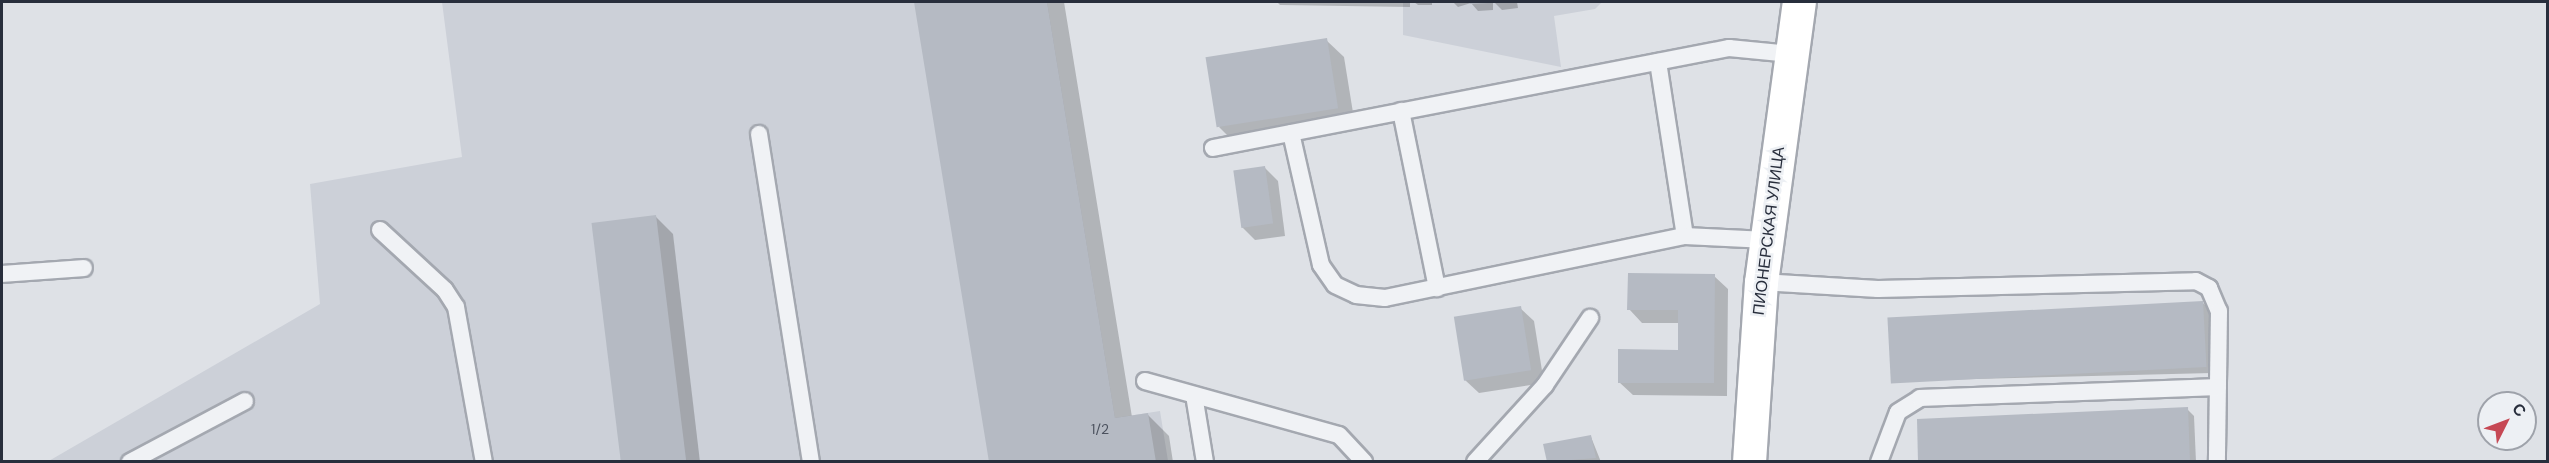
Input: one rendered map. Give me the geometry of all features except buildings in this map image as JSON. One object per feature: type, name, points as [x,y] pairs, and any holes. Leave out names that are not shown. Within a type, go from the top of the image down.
[{"type":"street","name":"ПИОНЕРСКАЯ УЛИЦА","points":[[1749,462],[1761,282],[1799,2]]},
{"type":"lane","points":[[1213,148],[1729,48],[1791,54]]},
{"type":"lane","points":[[1658,62],[1685,236]]},
{"type":"lane","points":[[1401,111],[1437,288]]},
{"type":"lane","points":[[1291,133],[1321,265],[1335,285],[1385,298],[1685,236],[1767,240]]},
{"type":"lane","points":[[759,134],[811,462]]},
{"type":"lane","points":[[380,230],[445,290],[456,308],[484,462]]},
{"type":"lane","points":[[2,274],[84,268]]},
{"type":"lane","points":[[1761,282],[1878,289],[2196,281],[2217,299],[2217,462]]},
{"type":"lane","points":[[1475,462],[1545,385],[1590,318]]},
{"type":"lane","points":[[1145,381],[1339,435],[1364,462]]},
{"type":"lane","points":[[1879,462],[1898,412],[1920,398],[2218,387]]},
{"type":"lane","points":[[1194,395],[1205,462]]},
{"type":"lane","points":[[130,462],[246,401]]},
{"type":"shaded area","points":[[442,2],[1047,2],[1115,418],[1160,411],[1168,461],[47,462],[320,304],[310,184],[462,157]]},
{"type":"shaded area","points":[[1403,2],[1602,2],[1595,9],[1554,16],[1561,67],[1403,35]]}]
